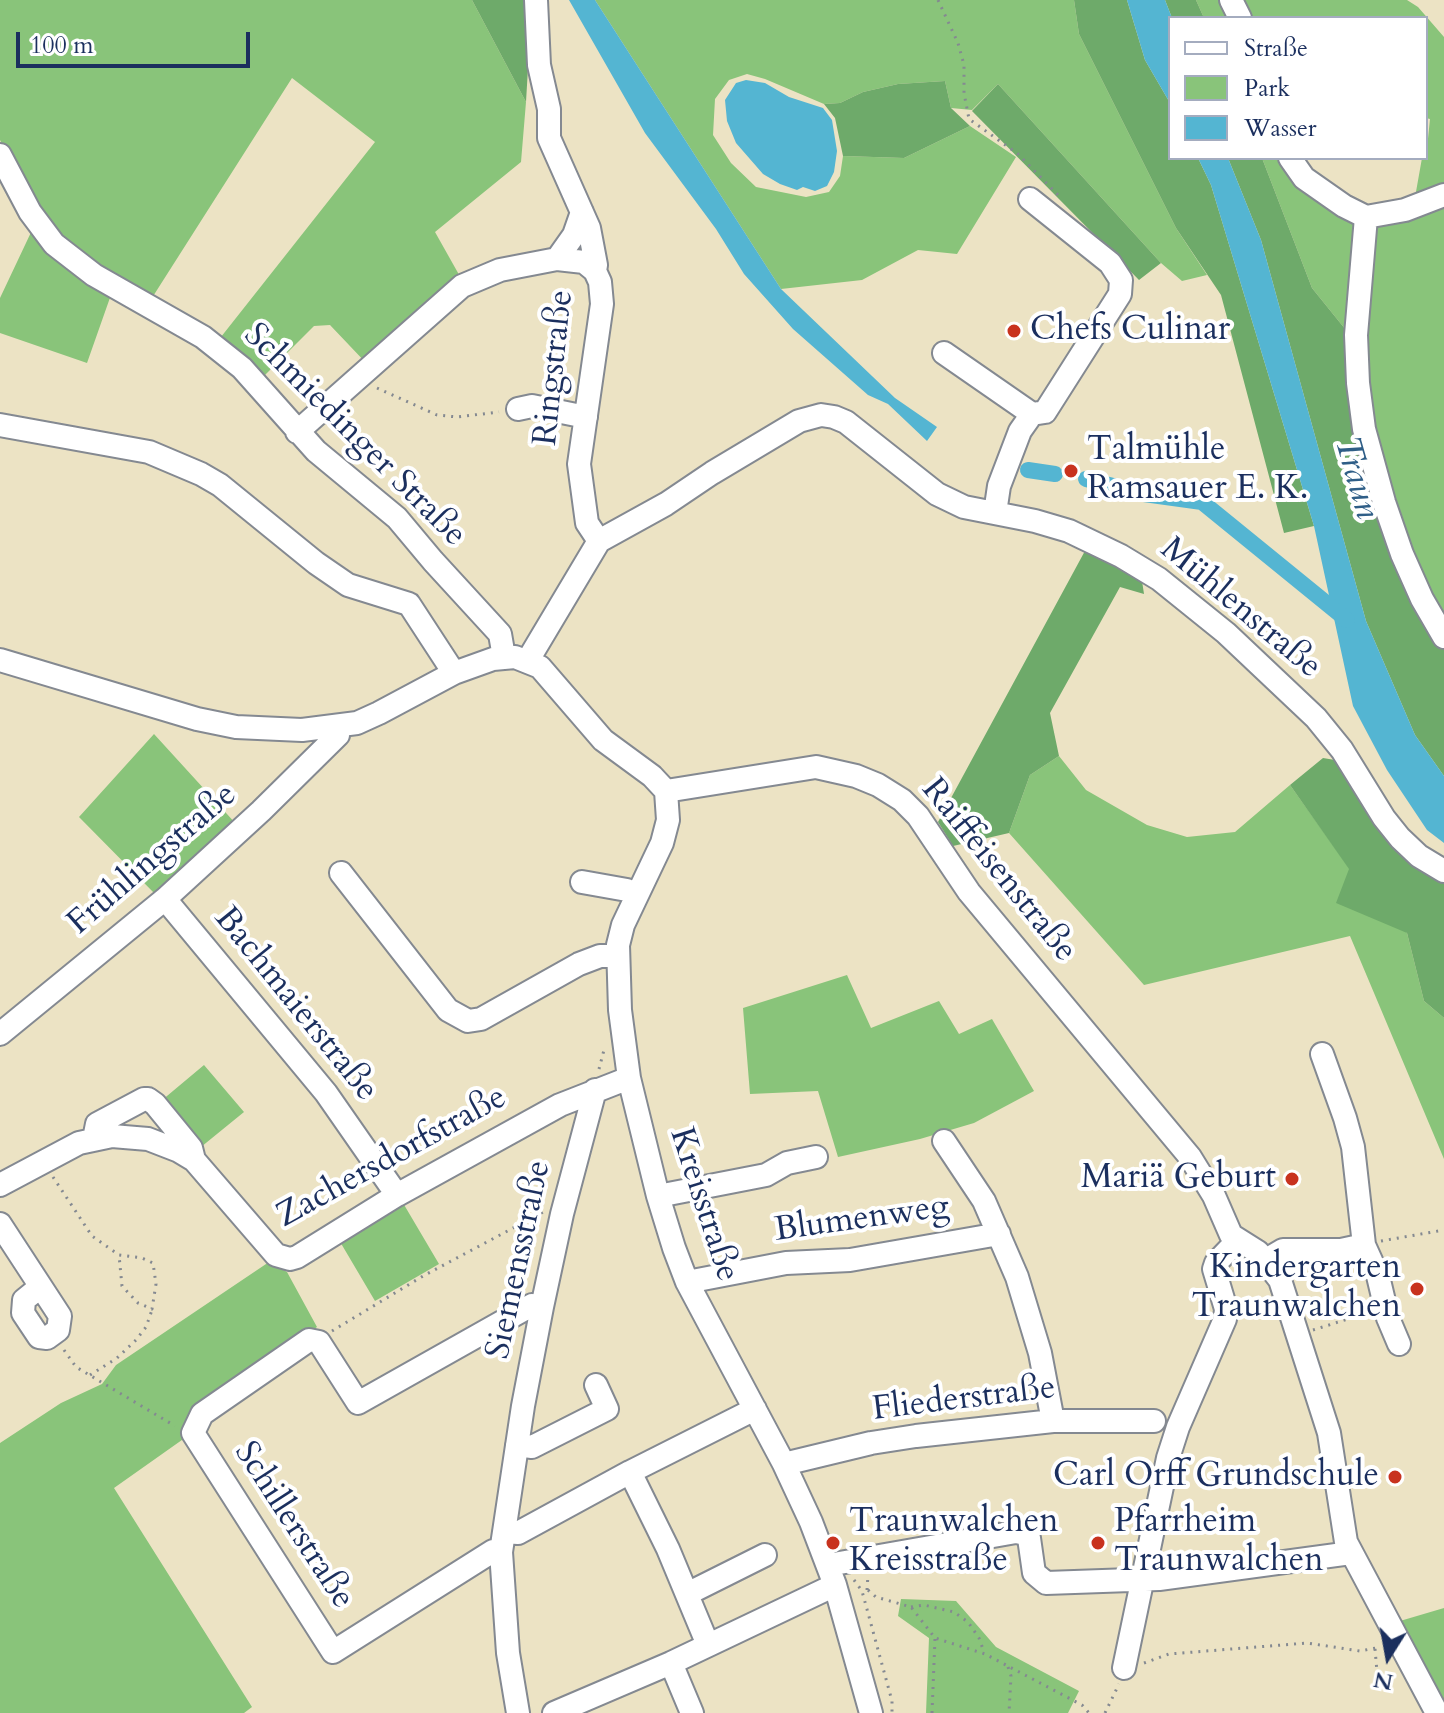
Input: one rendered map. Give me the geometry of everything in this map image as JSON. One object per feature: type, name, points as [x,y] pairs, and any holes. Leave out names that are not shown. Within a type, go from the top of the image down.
[{"type":"street","points":[[536,0],[539,65],[549,109],[549,138],[589,228],[595,271]]},
{"type":"street","name":"Schmiedinger Straße","points":[[0,155],[30,212],[54,244],[123,293],[217,347],[242,368],[316,451],[397,518],[500,634],[504,657]]},
{"type":"street","points":[[1291,160],[1304,178],[1344,206],[1366,217],[1405,210],[1444,195]]},
{"type":"street","points":[[944,353],[1032,414],[1045,412],[1120,294],[1121,280],[1110,263],[1030,199]]},
{"type":"street","points":[[557,259],[574,235],[582,212]]},
{"type":"street","points":[[1366,217],[1356,335],[1364,429],[1402,554],[1422,599],[1444,637]]},
{"type":"street","name":"Ringstraße","points":[[297,432],[462,286],[500,270],[557,259],[584,262],[595,271],[600,282],[602,304],[579,464],[587,523],[599,541]]},
{"type":"street","points":[[518,409],[532,406],[586,417]]},
{"type":"street","points":[[995,513],[999,486],[1020,431],[1032,414]]},
{"type":"street","name":"Mühlenstraße","points":[[599,541],[666,504],[799,421],[821,415],[834,417],[846,422],[937,494],[964,507],[1069,531],[1121,556],[1159,579],[1226,633],[1316,718],[1342,750],[1400,838],[1419,856],[1444,871]]},
{"type":"street","points":[[0,425],[149,452],[201,474],[220,485],[348,585],[409,604],[454,673]]},
{"type":"street","points":[[528,660],[599,541]]},
{"type":"street","points":[[0,660],[143,704],[236,727],[282,730],[337,727],[379,713],[454,673],[504,657],[528,660],[540,667],[610,746],[652,776],[666,791]]},
{"type":"street","name":"Frühlingstraße","points":[[0,1034],[165,899],[338,735],[337,727]]},
{"type":"street","name":"Raiffeisenstraße","points":[[666,791],[816,767],[867,780],[902,800],[918,816],[969,892],[1190,1157],[1214,1196],[1226,1227],[1237,1241],[1266,1260]]},
{"type":"street","name":"Kreisstraße","points":[[666,791],[669,808],[666,831],[623,925],[618,956],[621,1023],[629,1078],[658,1196],[687,1282],[784,1464],[834,1571],[871,1713]]},
{"type":"street","points":[[341,873],[448,1010],[468,1021],[481,1019],[579,964],[600,956],[618,956]]},
{"type":"street","points":[[582,882],[627,890],[636,895]]},
{"type":"street","name":"Bachmaierstraße","points":[[165,899],[326,1093],[397,1195]]},
{"type":"street","points":[[1322,1054],[1353,1147],[1364,1245],[1378,1276],[1388,1318],[1399,1344]]},
{"type":"street","name":"Zachersdorfstraße","points":[[0,1185],[79,1143],[112,1136],[148,1139],[194,1160],[276,1255],[297,1257],[397,1195],[560,1105],[629,1078]]},
{"type":"street","name":"Siemensstraße","points":[[518,1713],[508,1653],[502,1542],[542,1307],[595,1090]]},
{"type":"street","points":[[94,1139],[97,1124],[148,1099],[191,1148],[194,1160]]},
{"type":"street","points":[[944,1141],[984,1201],[1017,1277],[1040,1353],[1053,1421]]},
{"type":"street","points":[[658,1196],[766,1175],[787,1163],[816,1157]]},
{"type":"street","points":[[0,1224],[60,1316],[58,1330],[53,1334]]},
{"type":"street","name":"Blumenweg","points":[[687,1282],[786,1263],[850,1260],[999,1234]]},
{"type":"street","points":[[1125,1666],[1168,1458],[1178,1427],[1225,1319],[1226,1309],[1214,1269],[1237,1241]]},
{"type":"street","points":[[1364,1245],[1341,1250],[1283,1250],[1266,1260],[1280,1280],[1329,1433],[1343,1530],[1351,1553],[1435,1712]]},
{"type":"street","points":[[193,1433],[202,1414],[309,1340],[315,1340],[358,1403],[532,1305],[542,1307]]},
{"type":"street","points":[[517,1445],[532,1447],[607,1409],[596,1385]]},
{"type":"street","name":"Schillerstraße","points":[[193,1433],[333,1652],[493,1551],[502,1542],[630,1472],[755,1409]]},
{"type":"street","name":"Fliederstraße","points":[[784,1464],[886,1441],[1053,1421],[1154,1421]]},
{"type":"street","points":[[630,1472],[668,1549],[708,1645]]},
{"type":"street","points":[[554,1713],[708,1645],[834,1571],[1021,1532],[1031,1543],[1034,1573],[1046,1583],[1144,1580],[1351,1553]]},
{"type":"street","points":[[687,1594],[765,1555]]},
{"type":"street","points":[[671,1663],[692,1713]]},
{"type":"path","points":[[938,0],[958,43],[964,65],[964,93],[969,119],[1018,154],[1062,199]]},
{"type":"path","points":[[359,378],[427,412],[446,417],[518,409]]},
{"type":"path","points":[[42,1160],[92,1236],[119,1255],[153,1263],[156,1284],[146,1327],[117,1358],[90,1375]]},
{"type":"path","points":[[315,1340],[423,1276],[566,1200]]},
{"type":"path","points":[[1364,1245],[1444,1230]]},
{"type":"path","points":[[119,1255],[122,1286],[138,1303],[152,1309]]},
{"type":"path","points":[[1298,1334],[1373,1312],[1376,1322],[1388,1318]]},
{"type":"path","points":[[53,1334],[76,1367],[184,1431],[193,1433]]},
{"type":"path","points":[[834,1571],[862,1591],[892,1701],[892,1713]]},
{"type":"path","points":[[868,1590],[876,1597],[911,1607],[924,1605],[954,1612],[968,1622],[985,1654]]},
{"type":"path","points":[[911,1607],[935,1638],[985,1654],[1082,1705],[1089,1713]]},
{"type":"path","points":[[932,1713],[935,1638]]},
{"type":"path","points":[[1105,1713],[1125,1666],[1132,1667],[1169,1654],[1307,1643],[1360,1651],[1398,1640]]},
{"type":"path","points":[[1375,1648],[1377,1672]]},
{"type":"path","points":[[1008,1667],[1011,1676],[1009,1713]]},
{"type":"green space","points":[[0,0],[472,0],[526,102],[521,162],[435,232],[462,280],[368,365],[330,325],[314,326],[260,380],[217,342],[375,142],[292,78],[150,301],[59,241],[24,190],[0,140]]},
{"type":"green space","points":[[472,0],[532,0],[526,102]]},
{"type":"green space","points":[[595,0],[1074,0],[1079,34],[1176,228],[1207,275],[1182,281],[1161,263],[998,84],[972,110],[951,108],[945,81],[898,84],[863,92],[840,103],[824,104],[747,74],[729,80],[715,99],[713,135],[731,163],[756,187],[806,197],[829,192],[840,176],[843,156],[904,158],[970,126],[1016,157],[957,254],[918,250],[862,280],[781,289]]},
{"type":"green space","points":[[1074,0],[1127,0],[1145,60],[1168,100],[1168,160],[1199,160],[1211,185],[1314,526],[1284,533],[1221,295],[1176,228],[1079,34]]},
{"type":"green space","points":[[1165,0],[1196,0],[1203,16],[1171,16]]},
{"type":"green space","points":[[1196,0],[1224,0],[1233,16],[1203,16]]},
{"type":"green space","points":[[1235,0],[1407,0],[1426,16],[1243,16]]},
{"type":"green space","points":[[1428,19],[1444,37],[1444,192],[1414,203],[1422,160],[1428,160]]},
{"type":"green space","points":[[945,81],[951,108],[970,126],[904,158],[843,156],[835,118],[824,104],[840,103],[863,92],[898,84]]},
{"type":"green space","points":[[998,84],[1161,263],[1139,280],[972,111]]},
{"type":"green space","points":[[1229,160],[1263,160],[1312,288],[1350,335],[1353,386],[1444,648],[1444,776],[1415,735],[1366,621],[1261,240]]},
{"type":"green space","points":[[1263,160],[1285,160],[1360,221],[1350,335],[1312,288]]},
{"type":"green space","points":[[1444,199],[1444,628],[1423,590],[1366,410],[1369,220]]},
{"type":"green space","points":[[34,226],[112,292],[87,363],[0,333],[0,298]]},
{"type":"green space","points":[[1086,549],[1117,563],[1142,581],[1144,594],[1120,587],[1050,713],[1059,756],[1030,775],[1009,833],[953,846],[938,822]]},
{"type":"green space","points":[[154,734],[237,825],[156,895],[79,817]]},
{"type":"green space","points":[[1059,756],[1086,790],[1147,825],[1187,837],[1235,832],[1290,785],[1350,869],[1407,933],[1424,1001],[1444,1018],[1444,1159],[1350,936],[1144,985],[1009,833],[1030,775]]},
{"type":"green space","points":[[1323,758],[1341,761],[1444,879],[1444,1018],[1424,1001],[1407,933],[1336,903],[1349,869],[1290,785]]},
{"type":"green space","points":[[847,975],[871,1028],[939,1001],[959,1034],[992,1019],[1034,1091],[974,1123],[920,1139],[838,1157],[818,1091],[750,1094],[743,1008]]},
{"type":"green space","points":[[204,1065],[244,1112],[201,1147],[161,1101]]},
{"type":"green space","points":[[403,1203],[439,1264],[375,1301],[339,1240]]},
{"type":"green space","points":[[269,1262],[287,1272],[317,1327],[201,1408],[183,1426],[189,1435],[114,1488],[252,1707],[244,1713],[0,1713],[0,1443],[61,1403],[102,1384],[116,1365]]},
{"type":"green space","points":[[901,1599],[956,1601],[996,1647],[1079,1691],[1068,1713],[926,1713],[929,1638],[898,1616]]},
{"type":"green space","points":[[1444,1608],[1444,1709],[1400,1621]]},
{"type":"water","points":[[569,0],[595,0],[781,289],[895,398],[937,427],[927,441],[888,404],[868,395],[793,329],[744,274],[716,229],[645,133]]},
{"type":"water","points":[[1127,0],[1165,0],[1171,16],[1168,16],[1168,100],[1145,60]]},
{"type":"water","points":[[746,80],[765,83],[789,97],[823,108],[832,120],[837,151],[834,172],[827,186],[815,191],[803,187],[797,190],[780,184],[763,174],[736,143],[727,121],[725,100],[736,83]]},
{"type":"water","points":[[1199,160],[1229,160],[1261,240],[1366,621],[1415,735],[1444,776],[1444,843],[1427,830],[1387,770],[1353,706],[1314,526],[1211,185]]},
{"type":"waterway","points":[[1028,470],[1055,474]]},
{"type":"waterway","points":[[1086,479],[1144,494],[1202,502],[1347,620]]},
{"type":"place","name":"Chefs Culinar","points":[[1014,331]]},
{"type":"place","name":"Talmühle Ramsauer E. K.","points":[[1071,471]]},
{"type":"place","name":"Mariä Geburt","points":[[1292,1179]]},
{"type":"place","name":"Kindergarten Traunwalchen","points":[[1417,1289]]},
{"type":"place","name":"Carl Orff Grundschule","points":[[1395,1477]]},
{"type":"place","name":"Traunwalchen Kreisstraße","points":[[833,1543]]},
{"type":"place","name":"Pfarrheim Traunwalchen","points":[[1098,1543]]},
{"type":"water label","name":"Traun","points":[[1355,478]]}]
